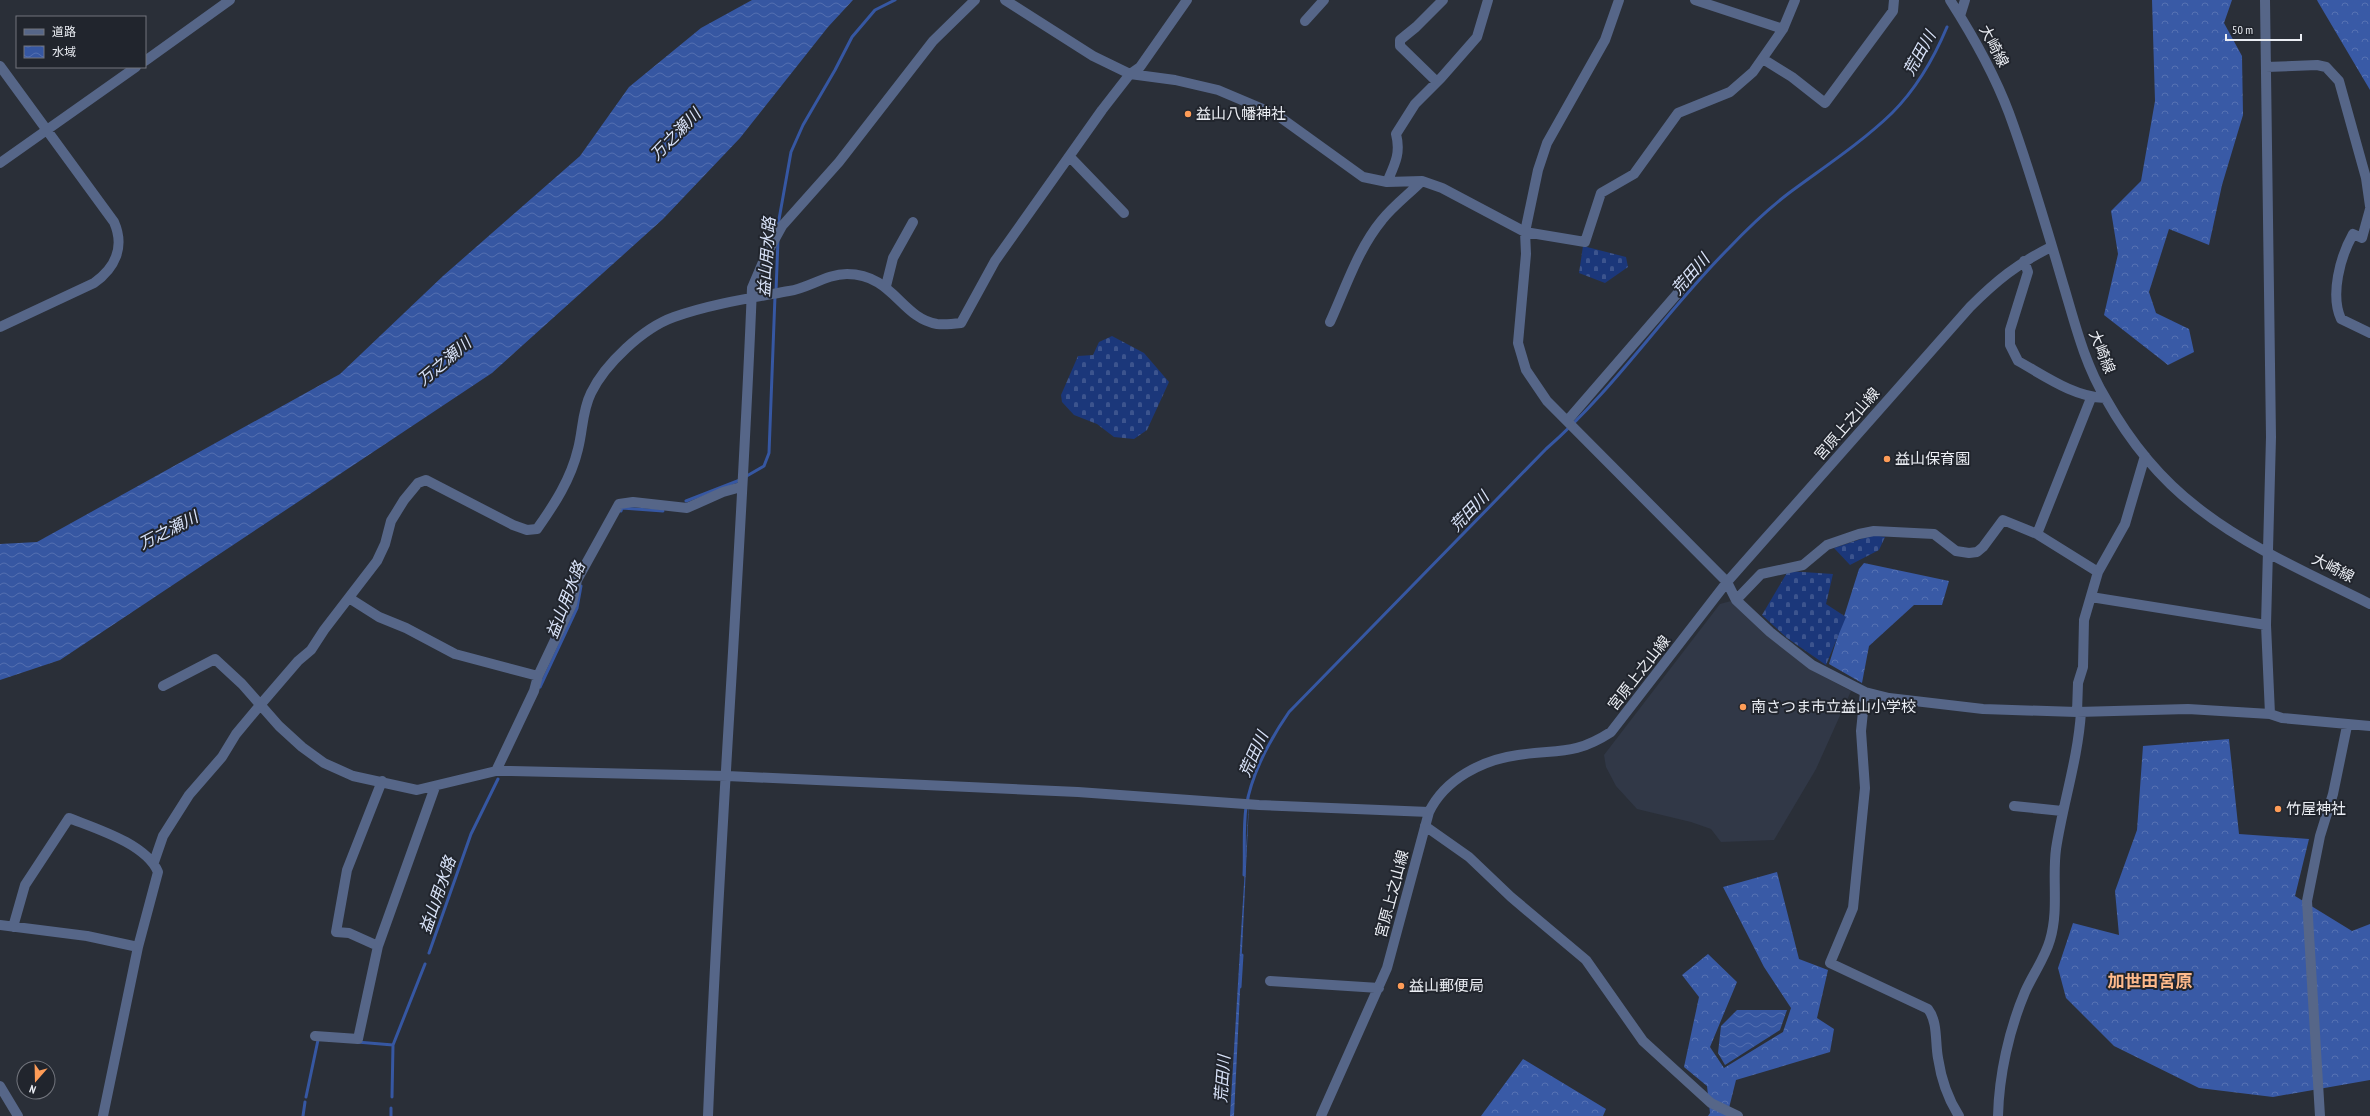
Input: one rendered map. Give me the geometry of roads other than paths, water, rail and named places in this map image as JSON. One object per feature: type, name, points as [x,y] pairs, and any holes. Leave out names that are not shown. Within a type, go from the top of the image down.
[{"type":"street","points":[[146,60],[230,0]]},
{"type":"street","points":[[708,1116],[716,940],[752,288],[758,271],[782,226],[839,162],[933,41],[975,0]]},
{"type":"street","points":[[1005,0],[1093,56],[1130,74],[1175,80],[1218,90],[1277,114],[1363,177],[1387,182],[1422,181],[1442,188],[1525,232],[1585,242],[1601,193],[1634,174],[1678,113],[1730,92],[1753,72],[1783,29],[1795,0]]},
{"type":"street","points":[[154,862],[163,836],[197,785],[222,757],[236,734],[261,704],[298,661],[311,650],[377,561],[385,544],[391,521],[404,500],[418,483],[426,480],[513,526],[527,530],[537,529],[558,500],[578,450],[585,407],[591,393],[618,355],[648,332],[670,319],[751,297],[790,291],[830,276],[846,274],[873,279],[886,286],[922,318],[935,324],[961,322],[995,261],[1130,74],[1140,67],[1187,0]]},
{"type":"street","points":[[1305,21],[1324,0]]},
{"type":"street","points":[[1437,82],[1400,46],[1400,40],[1416,27],[1443,0]]},
{"type":"street","points":[[1387,182],[1399,156],[1399,146],[1396,134],[1415,104],[1437,82],[1477,37],[1488,0]]},
{"type":"street","points":[[1619,0],[1605,40],[1547,143],[1538,170],[1525,232],[1526,254],[1518,343],[1526,370],[1546,401],[1569,422],[1579,434],[1728,582],[1736,600],[1770,632],[1812,665],[1865,692],[1889,698],[1983,709],[2079,712],[2188,709],[2270,714],[2282,718],[2347,726],[2370,726]]},
{"type":"street","points":[[1695,0],[1783,29]]},
{"type":"street","points":[[1763,58],[1792,77],[1825,103],[1893,11],[1894,0]]},
{"type":"street","name":"大崎線","points":[[1950,0],[1984,56],[2009,112],[2042,213],[2079,338],[2105,398],[2145,456],[2175,488],[2198,508],[2268,553],[2370,604]]},
{"type":"street","points":[[1960,16],[1965,0]]},
{"type":"street","points":[[2265,0],[2271,437],[2266,625],[2270,714]]},
{"type":"street","points":[[2266,67],[2317,65],[2326,67],[2339,81],[2366,178],[2370,208],[2362,238],[2352,234],[2345,249],[2340,269],[2336,310],[2341,319],[2370,333]]},
{"type":"street","points":[[0,66],[114,222],[119,237],[117,256],[113,265],[105,276],[94,283],[0,327]]},
{"type":"street","points":[[0,163],[135,68]]},
{"type":"street","points":[[1070,157],[1124,212]]},
{"type":"street","points":[[1330,322],[1363,248],[1372,233],[1383,218],[1422,181]]},
{"type":"street","points":[[886,286],[893,258],[913,222]]},
{"type":"street","name":"宮原上之山線","points":[[1321,1116],[1379,988],[1400,925],[1429,812],[1442,790],[1472,770],[1518,755],[1562,752],[1588,746],[1611,732],[1728,582],[1970,307],[1994,282],[2024,261],[2051,247]]},
{"type":"street","points":[[2024,261],[2028,272],[2010,330],[2010,345],[2013,354],[2018,361],[2073,391],[2091,398],[2105,398]]},
{"type":"street","points":[[1569,422],[1683,287]]},
{"type":"street","points":[[2036,534],[2091,398]]},
{"type":"street","points":[[1998,1116],[2003,1074],[2010,1039],[2025,992],[2047,948],[2052,932],[2055,913],[2056,851],[2062,811],[2076,755],[2079,712],[2078,683],[2083,667],[2084,626],[2098,572],[2124,524],[2145,456]]},
{"type":"street","points":[[496,771],[534,691],[538,676],[572,604],[577,580],[619,504],[633,502],[687,508],[723,492],[742,487]]},
{"type":"street","points":[[1736,600],[1762,574],[1803,565],[1827,545],[1859,534],[1874,531],[1934,534],[1963,554],[1977,552],[1983,547],[2003,520],[2036,534],[2098,572]]},
{"type":"street","points":[[2091,597],[2266,625]]},
{"type":"street","points":[[349,598],[379,617],[413,631],[455,654],[538,676]]},
{"type":"street","points":[[163,686],[215,659],[261,704],[279,726],[324,763],[353,776],[382,781],[417,790],[435,787],[496,771],[726,776],[1078,792],[1259,805],[1429,812]]},
{"type":"street","points":[[1865,692],[1860,731],[1865,788],[1853,908],[1830,963],[1928,1009],[1934,1020],[1937,1057],[1942,1077],[1952,1105],[1959,1116]]},
{"type":"street","points":[[2320,1116],[2307,900],[2320,836],[2333,794],[2347,726]]},
{"type":"street","points":[[378,946],[349,933],[336,932],[347,870],[382,781]]},
{"type":"street","points":[[315,1036],[358,1039],[378,946],[435,787]]},
{"type":"street","points":[[2014,806],[2062,811]]},
{"type":"street","points":[[13,927],[25,884],[70,818],[120,839],[154,862],[158,872],[138,947],[103,1116]]},
{"type":"street","points":[[1425,826],[1469,857],[1511,897],[1586,960],[1642,1041],[1711,1103],[1738,1116]]},
{"type":"street","points":[[0,925],[88,936],[138,947]]},
{"type":"street","points":[[1270,981],[1379,988]]},
{"type":"street","points":[[0,1086],[18,1116]]},
{"type":"water","name":"万之瀬川","points":[[752,0],[853,0],[828,27],[740,138],[663,219],[492,373],[60,660],[0,680],[0,544],[37,542],[340,374],[443,276],[580,156],[629,87],[701,28]]},
{"type":"water","points":[[1250,784],[1234,1116],[1230,1116]]},
{"type":"water","points":[[1737,1010],[1787,1010],[1780,1030],[1725,1065],[1718,1053],[1721,1026]]},
{"type":"waterway","name":"益山用水路","points":[[778,225],[791,152],[803,125],[835,70],[852,37],[875,10],[895,0]]},
{"type":"waterway","name":"荒田川","points":[[1244,875],[1246,807],[1252,781],[1262,757],[1289,712],[1546,449],[1595,401],[1683,298],[1743,233],[1781,199],[1855,145],[1901,104],[1924,73],[1947,27]]},
{"type":"waterway","name":"益山用水路","points":[[776,291],[778,240]]},
{"type":"waterway","name":"益山用水路","points":[[745,477],[764,466],[769,453],[775,296]]},
{"type":"waterway","name":"益山用水路","points":[[686,501],[740,480]]},
{"type":"waterway","name":"益山用水路","points":[[621,511],[622,508],[663,511]]},
{"type":"waterway","name":"益山用水路","points":[[540,687],[577,608],[581,586]]},
{"type":"waterway","name":"益山用水路","points":[[429,953],[471,834],[498,779]]},
{"type":"waterway","name":"荒田川","points":[[1240,987],[1242,955]]},
{"type":"waterway","name":"益山用水路","points":[[392,1097],[393,1045],[425,964]]},
{"type":"waterway","points":[[306,1097],[318,1040]]},
{"type":"waterway","points":[[357,1042],[393,1045]]},
{"type":"waterway","points":[[303,1116],[305,1102]]},
{"type":"waterway","name":"益山用水路","points":[[391,1108],[391,1116]]},
{"type":"place","name":"益山八幡神社","points":[[1188,114]]},
{"type":"place","name":"益山保育園","points":[[1887,459]]},
{"type":"place","name":"南さつま市立益山小学校","points":[[1743,707]]},
{"type":"place","name":"竹屋神社","points":[[2278,809]]},
{"type":"place","name":"益山郵便局","points":[[1401,986]]},
{"type":"district","name":"加世田宮原","points":[[2150,981]]}]
